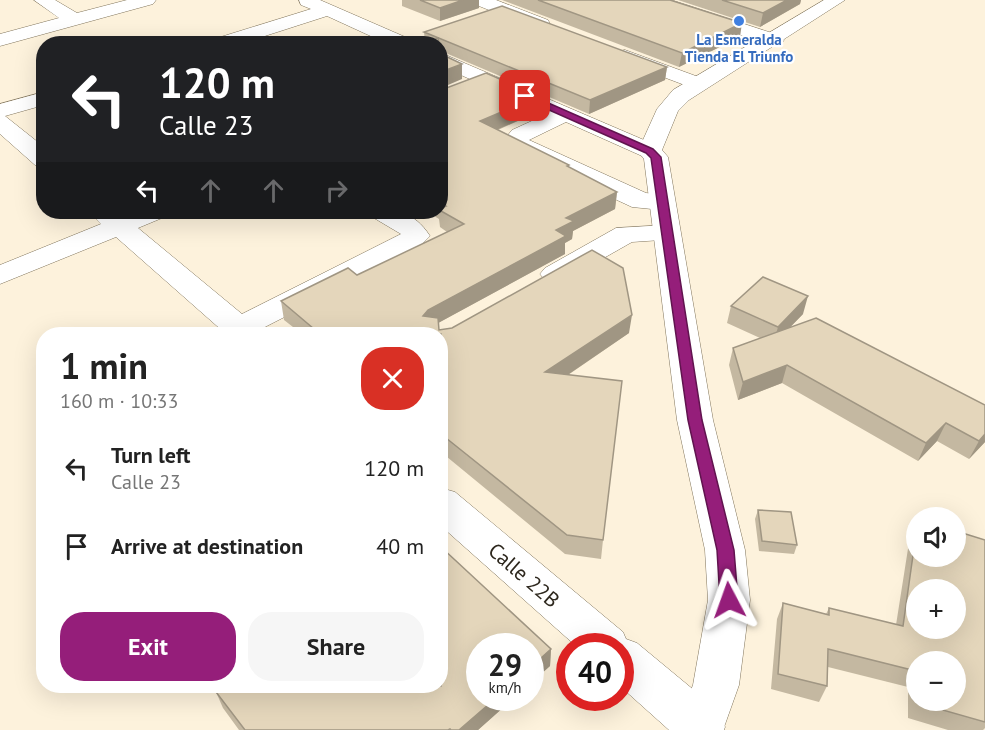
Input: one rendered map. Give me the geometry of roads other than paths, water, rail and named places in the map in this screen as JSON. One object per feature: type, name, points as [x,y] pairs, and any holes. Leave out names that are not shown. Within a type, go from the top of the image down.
[{"type":"street","points":[[43,0],[75,20]]},
{"type":"street","points":[[0,40],[147,0]]},
{"type":"street","points":[[306,0],[388,36]]},
{"type":"street","points":[[653,0],[774,40]]},
{"type":"street","points":[[650,151],[668,110],[681,94],[774,40],[836,0]]},
{"type":"street","points":[[506,10],[532,4]]},
{"type":"street","points":[[480,8],[506,10],[554,28]]},
{"type":"street","points":[[244,36],[328,10]]},
{"type":"street","points":[[608,49],[697,83]]},
{"type":"street","points":[[448,62],[650,151],[656,157],[695,420],[725,550],[729,600],[716,685],[700,729],[634,670]]},
{"type":"street","points":[[457,91],[485,79]]},
{"type":"street","points":[[0,111],[36,100]]},
{"type":"street","points":[[565,114],[520,135],[516,141],[524,148],[641,201],[664,217]]},
{"type":"street","points":[[0,122],[36,151]]},
{"type":"street","points":[[532,286],[626,234],[664,217]]},
{"type":"street","points":[[0,275],[109,219]]},
{"type":"street","points":[[112,219],[237,327]]},
{"type":"street","points":[[250,327],[406,244],[416,236],[411,228],[395,219]]},
{"type":"street","name":"Calle 22B","points":[[448,509],[592,633]]},
{"type":"place","name":"La Esmeralda Tienda El Triunfo","points":[[739,21]]}]
